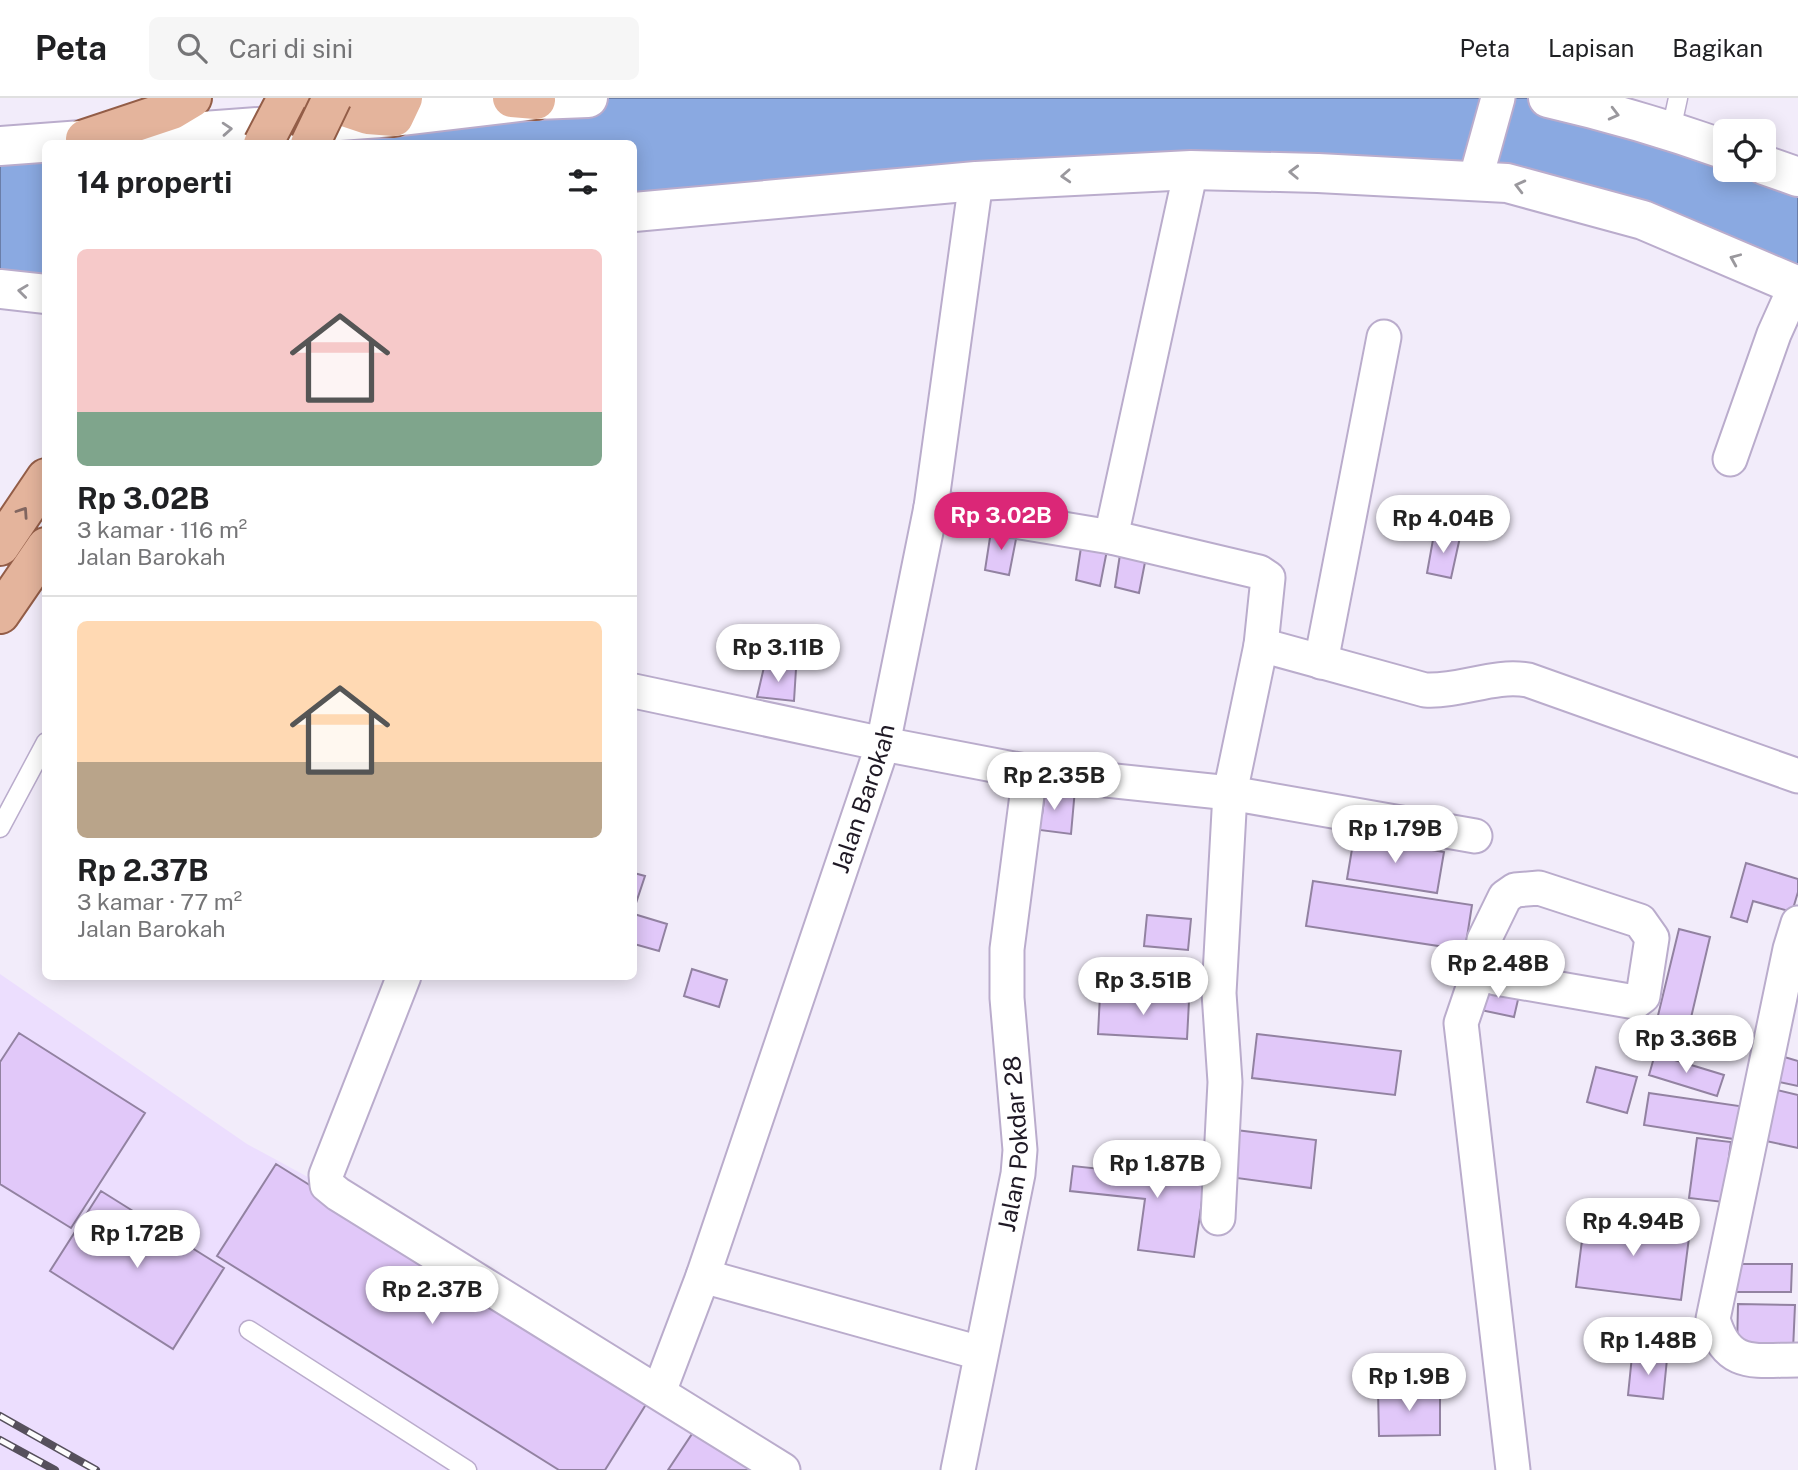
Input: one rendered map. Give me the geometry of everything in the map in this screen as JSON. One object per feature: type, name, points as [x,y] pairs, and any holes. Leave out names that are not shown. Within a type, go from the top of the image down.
[{"type":"main road","points":[[85,139],[172,110],[192,98]]},
{"type":"main road","points":[[265,140],[287,98]]},
{"type":"main road","points":[[317,98],[368,116],[394,120]]},
{"type":"main road","points":[[312,140],[332,98]]},
{"type":"main road","points":[[0,546],[42,484]]},
{"type":"main road","points":[[0,614],[42,553]]},
{"type":"street","points":[[73,140],[394,120],[524,99],[588,98]]},
{"type":"street","points":[[1475,181],[1498,98]]},
{"type":"street","points":[[1548,98],[1674,114],[1713,141]]},
{"type":"street","points":[[0,146],[42,143]]},
{"type":"street","points":[[1776,169],[1798,177]]},
{"type":"street","points":[[1111,537],[1191,170]]},
{"type":"street","points":[[637,212],[976,181],[1191,170],[1507,183],[1643,220],[1797,285],[1774,334],[1730,459]]},
{"type":"street","name":"Jalan Barokah","points":[[659,1392],[704,1276],[883,744],[932,507],[976,181]]},
{"type":"street","points":[[0,289],[42,294]]},
{"type":"street","points":[[1321,662],[1384,337]]},
{"type":"street","points":[[932,507],[1111,537],[1259,572],[1268,578],[1261,645],[1230,793],[1219,993],[1226,1082],[1218,1218]]},
{"type":"street","points":[[1261,645],[1425,690],[1452,690],[1510,677],[1528,680],[1798,776]]},
{"type":"street","points":[[637,692],[883,744],[1031,772],[1230,793],[1475,836]]},
{"type":"street","name":"Jalan Pokdar 28","points":[[958,1470],[1018,1174],[1020,1150],[1007,998],[1007,949],[1031,772]]},
{"type":"street","points":[[1479,970],[1496,978],[1635,1002],[1643,996],[1652,938],[1640,921],[1539,888],[1515,890],[1505,898],[1484,940],[1479,970],[1461,1023],[1513,1470]]},
{"type":"street","points":[[1798,923],[1790,949],[1713,1319],[1718,1339],[1728,1350],[1745,1359],[1798,1360]]},
{"type":"street","points":[[402,980],[326,1175],[327,1185],[783,1470]]},
{"type":"street","points":[[704,1276],[981,1353]]},
{"type":"lane","points":[[0,828],[42,749]]},
{"type":"lane","points":[[249,1329],[467,1470]]},
{"type":"shaded area","points":[[0,974],[247,1144],[512,1288],[792,1470],[0,1470]]},
{"type":"water","points":[[588,98],[1548,98],[1713,146],[1713,182],[1776,182],[1776,172],[1798,177],[1798,286],[1643,220],[1318,173],[637,212],[637,140],[74,140]]},
{"type":"water","points":[[42,143],[42,294],[0,289],[0,146]]},
{"type":"building","points":[[991,531],[1017,534],[1009,575],[985,570]]},
{"type":"building","points":[[1434,534],[1460,537],[1451,578],[1427,573]]},
{"type":"building","points":[[1082,541],[1108,545],[1100,586],[1076,580]]},
{"type":"building","points":[[1121,548],[1147,552],[1139,593],[1115,587]]},
{"type":"building","points":[[764,667],[796,669],[794,701],[757,697]]},
{"type":"building","points":[[1046,785],[1075,789],[1071,834],[1024,828],[1026,813],[1042,815]]},
{"type":"building","points":[[1354,837],[1444,852],[1437,893],[1347,879]]},
{"type":"building","points":[[1746,863],[1798,879],[1798,892],[1792,912],[1753,901],[1747,922],[1731,917]]},
{"type":"building","points":[[637,874],[645,876],[637,900]]},
{"type":"building","points":[[1313,881],[1472,905],[1465,950],[1306,926]]},
{"type":"building","points":[[637,915],[667,924],[659,951],[637,945]]},
{"type":"building","points":[[1147,915],[1191,919],[1188,950],[1144,946]]},
{"type":"building","points":[[1679,929],[1710,937],[1686,1039],[1654,1032]]},
{"type":"building","points":[[692,969],[727,980],[719,1007],[684,996]]},
{"type":"building","points":[[1482,983],[1520,991],[1514,1017],[1476,1009]]},
{"type":"building","points":[[1100,995],[1189,1001],[1187,1039],[1098,1034]]},
{"type":"building","points":[[19,1033],[145,1113],[71,1228],[0,1184],[0,1062]]},
{"type":"building","points":[[1257,1034],[1401,1051],[1395,1095],[1252,1078]]},
{"type":"building","points":[[1655,1054],[1724,1075],[1717,1096],[1649,1075]]},
{"type":"building","points":[[1781,1056],[1798,1061],[1798,1086],[1774,1081]]},
{"type":"building","points":[[1596,1067],[1637,1077],[1627,1113],[1587,1102]]},
{"type":"building","points":[[1777,1090],[1798,1095],[1798,1148],[1766,1141]]},
{"type":"building","points":[[1649,1093],[1746,1107],[1740,1140],[1644,1125]]},
{"type":"building","points":[[1228,1129],[1316,1140],[1311,1188],[1222,1176]]},
{"type":"building","points":[[1697,1138],[1731,1142],[1723,1202],[1689,1198]]},
{"type":"building","points":[[1169,1147],[1203,1151],[1200,1179],[1205,1180],[1194,1257],[1138,1250],[1145,1199],[1070,1191],[1073,1166],[1166,1176]]},
{"type":"building","points":[[276,1164],[650,1398],[605,1470],[559,1470],[217,1256]]},
{"type":"building","points":[[101,1191],[224,1268],[173,1349],[50,1271]]},
{"type":"building","points":[[1585,1217],[1690,1230],[1681,1300],[1576,1287]]},
{"type":"building","points":[[1732,1264],[1792,1264],[1791,1292],[1731,1292]]},
{"type":"building","points":[[1738,1304],[1795,1305],[1793,1350],[1737,1349]]},
{"type":"building","points":[[1632,1356],[1667,1359],[1663,1399],[1628,1395]]},
{"type":"building","points":[[1378,1390],[1440,1390],[1440,1435],[1379,1436]]},
{"type":"building","points":[[694,1431],[754,1470],[668,1470]]},
{"type":"railway","points":[[0,1416],[96,1470]]},
{"type":"railway","points":[[0,1440],[55,1470]]}]
